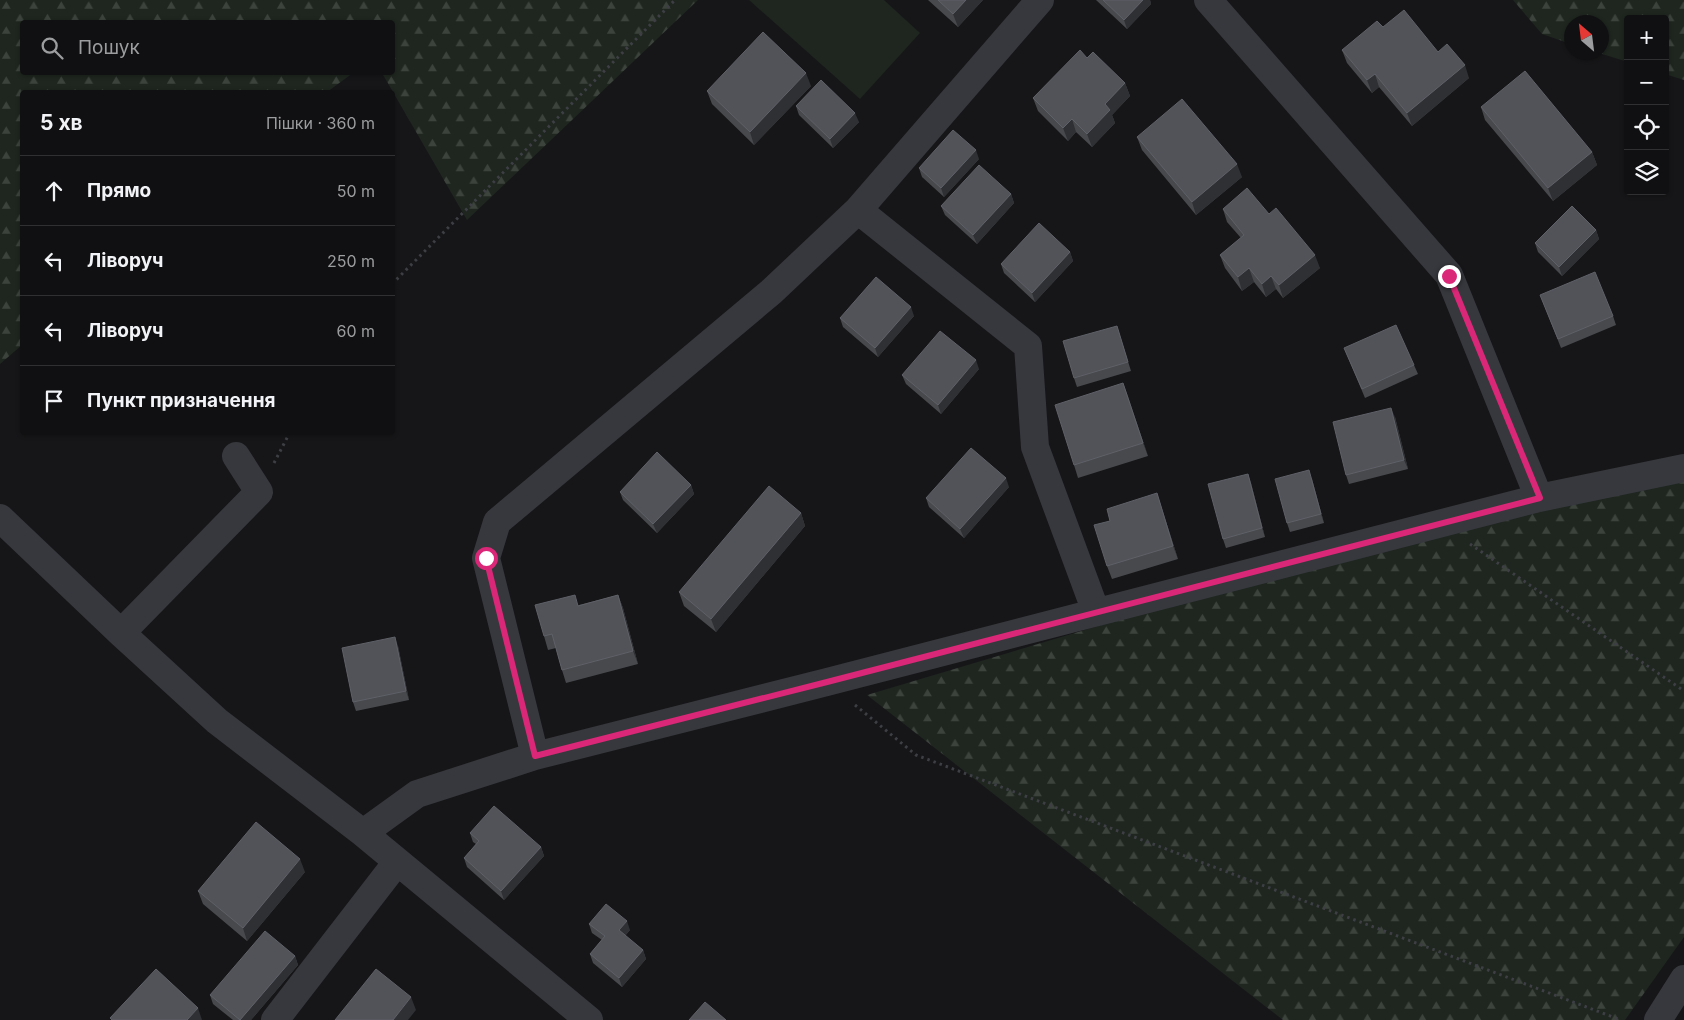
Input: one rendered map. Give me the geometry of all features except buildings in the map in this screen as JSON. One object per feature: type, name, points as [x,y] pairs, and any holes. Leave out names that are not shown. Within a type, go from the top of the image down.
[{"type":"street","points":[[535,756],[486,558],[497,522],[771,292],[858,210],[1040,0]]},
{"type":"street","points":[[1208,0],[1449,276],[1540,498]]},
{"type":"street","points":[[858,210],[1028,346],[1035,447],[1096,612]]},
{"type":"street","points":[[121,633],[259,492],[236,456]]},
{"type":"street","points":[[363,833],[416,794],[535,756],[1540,498],[1684,468]]},
{"type":"street","points":[[0,518],[217,721],[363,833],[589,1020]]},
{"type":"street","points":[[275,1020],[397,862]]},
{"type":"street","points":[[1658,1020],[1684,979]]},
{"type":"path","points":[[395,281],[675,0]]},
{"type":"path","points":[[1441,524],[1684,691]]},
{"type":"path","points":[[827,682],[916,755],[1621,1020]]},
{"type":"green space","points":[[0,0],[698,0],[467,220],[395,95],[395,90],[392,90],[383,75],[395,75],[395,20],[20,20],[20,75],[350,75],[330,90],[20,90],[20,347],[0,364]]},
{"type":"green space","points":[[749,0],[884,0],[920,33],[860,99]]},
{"type":"green space","points":[[1513,0],[1684,0],[1684,80],[1669,75],[1669,15],[1624,15],[1624,61],[1609,56],[1609,15],[1564,15],[1564,42],[1542,34]]},
{"type":"green space","points":[[1684,469],[1684,937],[1625,1020],[1283,1020],[867,695],[1441,524]]},
{"type":"route","points":[[486,558],[535,756],[1540,498],[1449,276]]}]
